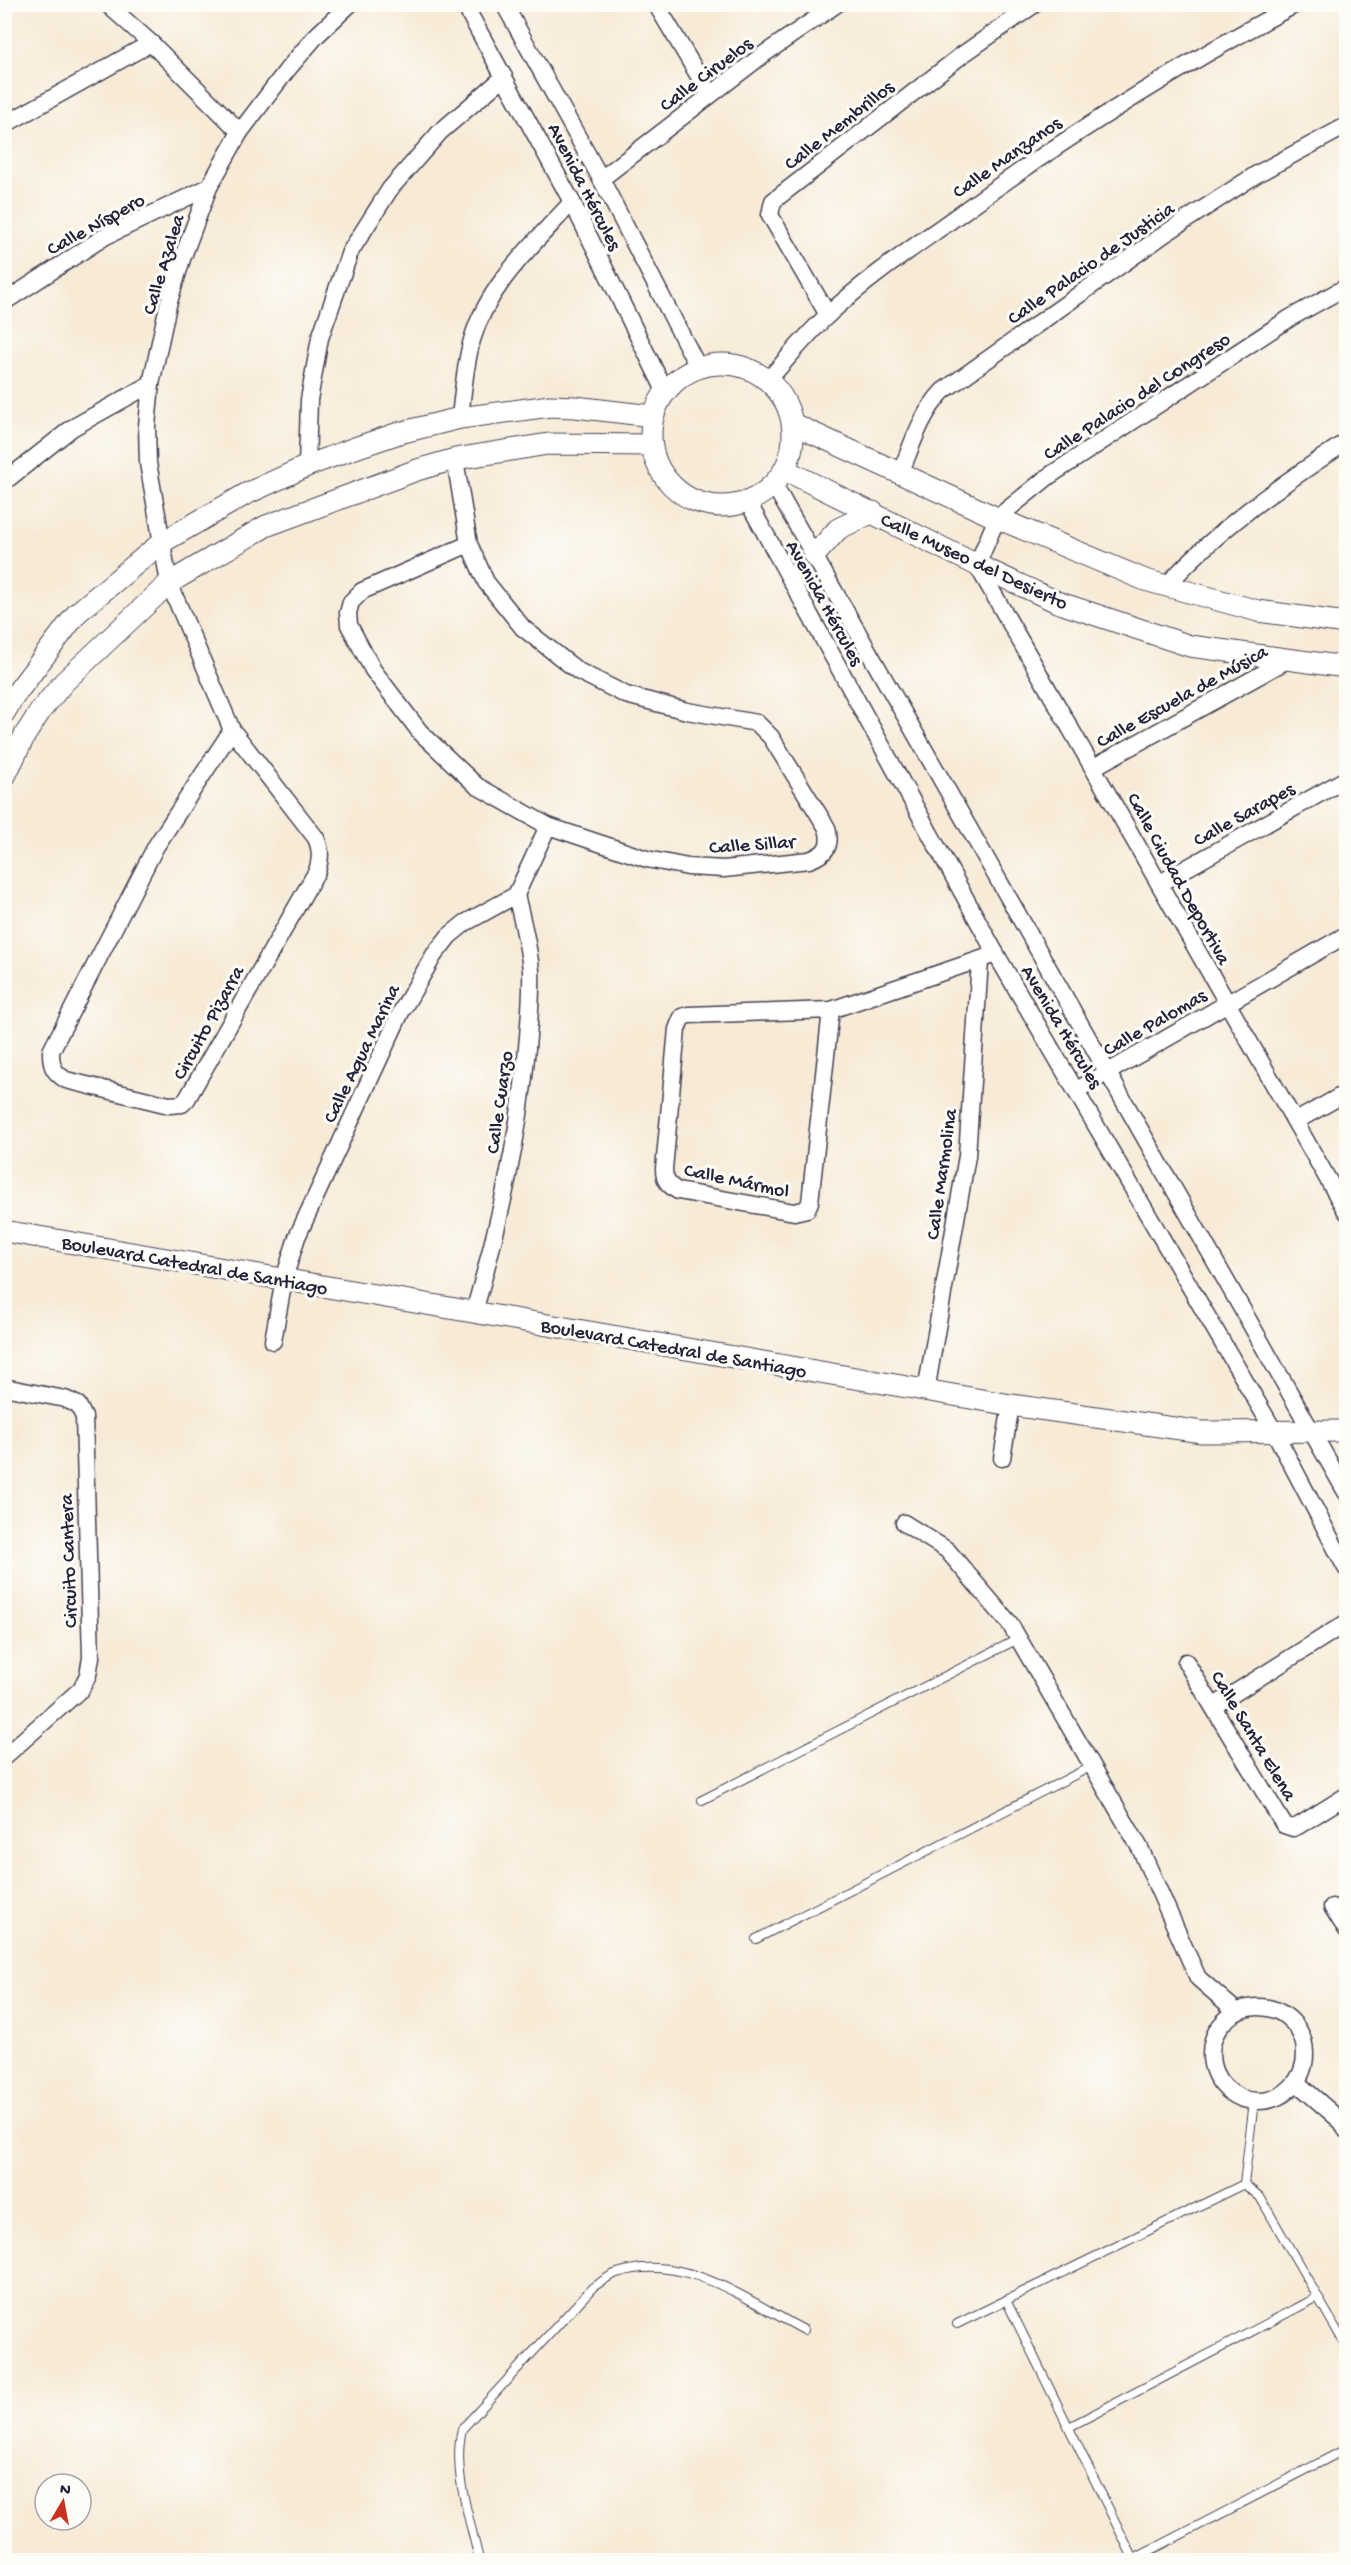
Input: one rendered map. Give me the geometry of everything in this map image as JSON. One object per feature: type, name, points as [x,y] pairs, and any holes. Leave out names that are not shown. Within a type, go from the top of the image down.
[{"type":"street","points":[[107,4],[151,43],[240,132]]},
{"type":"street","name":"Calle Azalea","points":[[169,583],[148,463],[147,426],[151,384],[168,305],[182,260],[209,187],[240,132],[316,36],[350,4]]},
{"type":"street","name":"Avenida Hércules","points":[[464,4],[572,202],[665,391]]},
{"type":"street","name":"Avenida Hércules","points":[[504,4],[601,179],[698,367]]},
{"type":"street","points":[[656,4],[710,95]]},
{"type":"street","name":"Calle Ciruelos","points":[[601,179],[764,54],[837,4]]},
{"type":"street","name":"Calle Membrillos","points":[[828,315],[770,214],[773,201],[962,55],[1035,4]]},
{"type":"street","name":"Calle Manzanos","points":[[768,380],[828,315],[860,287],[1003,182],[1105,113],[1213,48],[1296,4]]},
{"type":"street","points":[[4,125],[151,43]]},
{"type":"street","points":[[307,466],[309,400],[320,338],[350,252],[390,189],[440,132],[504,77]]},
{"type":"street","name":"Calle Palacio de Justicia","points":[[900,474],[924,416],[931,403],[943,391],[1166,233],[1257,174],[1347,126]]},
{"type":"street","name":"Calle Níspero","points":[[4,302],[104,237],[209,187]]},
{"type":"street","points":[[460,418],[466,365],[472,337],[484,308],[502,280],[572,202]]},
{"type":"street","name":"Calle Palacio del Congreso","points":[[976,565],[997,518],[1049,476],[1290,318],[1347,287]]},
{"type":"street","points":[[716,363],[735,364],[753,370],[768,380],[784,400],[793,424],[792,453],[780,477],[748,502],[716,507],[685,497],[661,475],[650,445],[652,416],[665,391],[698,367],[716,363]]},
{"type":"street","points":[[4,482],[72,428],[151,384]]},
{"type":"street","points":[[8,699],[77,613],[161,543],[246,494],[307,466],[399,433],[460,418],[550,406],[575,406],[652,416]]},
{"type":"street","points":[[793,424],[997,518],[1145,580],[1258,611],[1343,619]]},
{"type":"street","points":[[1166,586],[1194,556],[1238,516],[1347,442]]},
{"type":"street","points":[[4,778],[25,735],[41,710],[64,682],[169,583],[266,526],[417,470],[455,459],[548,444],[650,445]]},
{"type":"street","name":"Calle Sillar","points":[[455,459],[469,544],[486,582],[523,628],[578,671],[626,694],[687,711],[747,719],[765,729],[827,828],[830,838],[828,848],[822,855],[809,860],[724,869],[688,867],[647,859],[548,826],[477,786],[420,732],[373,670],[349,625],[348,613],[351,602],[362,591],[469,544]]},
{"type":"street","name":"Avenida Hércules","points":[[780,477],[814,556],[1347,1492]]},
{"type":"street","name":"Calle Museo del Desierto","points":[[780,477],[873,512],[976,565],[1057,602],[1190,646],[1347,667]]},
{"type":"street","name":"Avenida Hércules","points":[[748,502],[996,954],[1274,1431],[1347,1569]]},
{"type":"street","points":[[814,556],[838,529],[873,512]]},
{"type":"street","name":"Calle Ciudad Deportiva","points":[[976,565],[1347,1211]]},
{"type":"street","name":"Circuito Pizarra","points":[[169,583],[232,730],[316,838],[320,849],[317,871],[187,1100],[182,1104],[169,1106],[66,1080],[57,1074],[51,1065],[51,1051],[156,846],[232,730]]},
{"type":"street","name":"Calle Escuela de Música","points":[[1094,767],[1289,659]]},
{"type":"street","name":"Calle Sarapes","points":[[1160,883],[1347,779]]},
{"type":"street","points":[[516,895],[548,826]]},
{"type":"street","name":"Calle Agua Marina","points":[[273,1341],[284,1279],[297,1238],[386,1043],[434,956],[448,936],[465,923],[516,895]]},
{"type":"street","name":"Calle Cuarzo","points":[[474,1312],[504,1200],[522,1103],[531,972],[528,943],[516,895]]},
{"type":"street","name":"Calle Palomas","points":[[1077,1090],[1347,934]]},
{"type":"street","name":"Calle Mármol","points":[[831,1010],[810,1202],[807,1209],[794,1212],[678,1191],[669,1185],[664,1177],[664,1169],[677,1029],[682,1017],[831,1010],[996,954]]},
{"type":"street","name":"Calle Marmolina","points":[[926,1391],[967,1156],[980,961]]},
{"type":"street","points":[[1296,1121],[1347,1093]]},
{"type":"street","name":"Boulevard Catedral de Santiago","points":[[4,1231],[1011,1405],[1202,1432],[1347,1431]]},
{"type":"street","name":"Circuito Cantera","points":[[4,1387],[65,1399],[78,1405],[84,1417],[91,1657],[88,1675],[81,1689],[4,1757]]},
{"type":"street","points":[[1002,1458],[1011,1405]]},
{"type":"street","points":[[904,1524],[946,1550],[1010,1624],[1140,1848],[1198,1978],[1237,2012]]},
{"type":"street","points":[[1214,1706],[1347,1623]]},
{"type":"street","name":"Calle Santa Elena","points":[[1186,1662],[1284,1825],[1298,1826],[1347,1796]]},
{"type":"street","points":[[1332,1907],[1347,1929]]},
{"type":"street","points":[[1250,2007],[1264,2007],[1280,2012],[1293,2022],[1302,2035],[1306,2051],[1304,2067],[1296,2082],[1285,2093],[1270,2100],[1254,2101],[1238,2097],[1225,2088],[1215,2074],[1211,2059],[1211,2044],[1216,2031],[1225,2020],[1250,2007]]},
{"type":"street","points":[[1296,2082],[1342,2122],[1347,2130]]},
{"type":"lane","points":[[702,1800],[1018,1639]]},
{"type":"lane","points":[[756,1939],[1092,1766]]},
{"type":"lane","points":[[1244,2184],[1254,2101]]},
{"type":"lane","points":[[1244,2184],[1260,2197],[1347,2346]]},
{"type":"lane","points":[[957,2324],[1244,2184]]},
{"type":"lane","points":[[479,2560],[459,2469],[458,2446],[462,2429],[593,2287],[615,2274],[633,2269],[671,2268],[704,2277],[804,2330]]},
{"type":"lane","points":[[1069,2427],[1318,2297]]},
{"type":"lane","points":[[1006,2300],[1134,2560],[1347,2449]]}]
